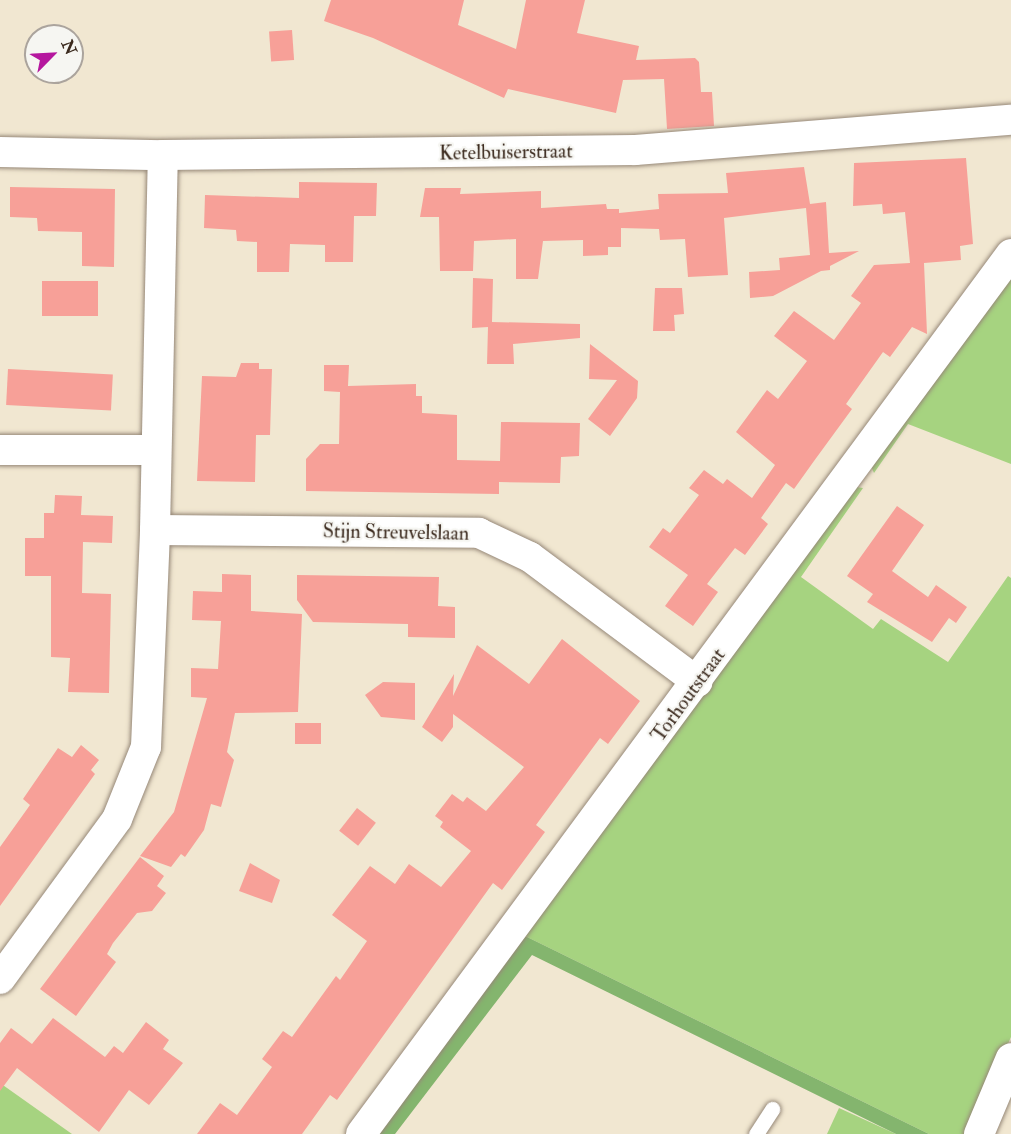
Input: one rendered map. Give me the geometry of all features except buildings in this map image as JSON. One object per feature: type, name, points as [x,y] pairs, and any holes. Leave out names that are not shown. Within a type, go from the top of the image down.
[{"type":"street","name":"Ketelbuiserstraat","points":[[0,152],[163,155],[635,150],[1011,120]]},
{"type":"street","points":[[0,979],[117,819],[138,774],[149,721],[163,155]]},
{"type":"street","name":"Torhoutstraat","points":[[361,1134],[698,682],[1011,254]]},
{"type":"street","points":[[0,450],[155,450]]},
{"type":"street","name":"Stijn Streuvelslaan","points":[[155,530],[479,533],[530,557],[698,682]]},
{"type":"street","points":[[979,1134],[1011,1058]]},
{"type":"lane","points":[[756,1134],[772,1109]]},
{"type":"green space","points":[[1011,269],[1011,464],[908,424],[874,473],[870,464]]},
{"type":"green space","points":[[856,487],[863,488],[801,577],[873,629],[881,619],[948,662],[1008,576],[1011,578],[1011,1037],[968,1134],[929,1134],[521,934]]},
{"type":"green space","points":[[521,934],[929,1134],[896,1134],[532,955],[395,1134],[375,1134]]},
{"type":"green space","points":[[0,1083],[72,1134],[0,1134]]},
{"type":"green space","points":[[839,1108],[896,1134],[827,1134]]}]
